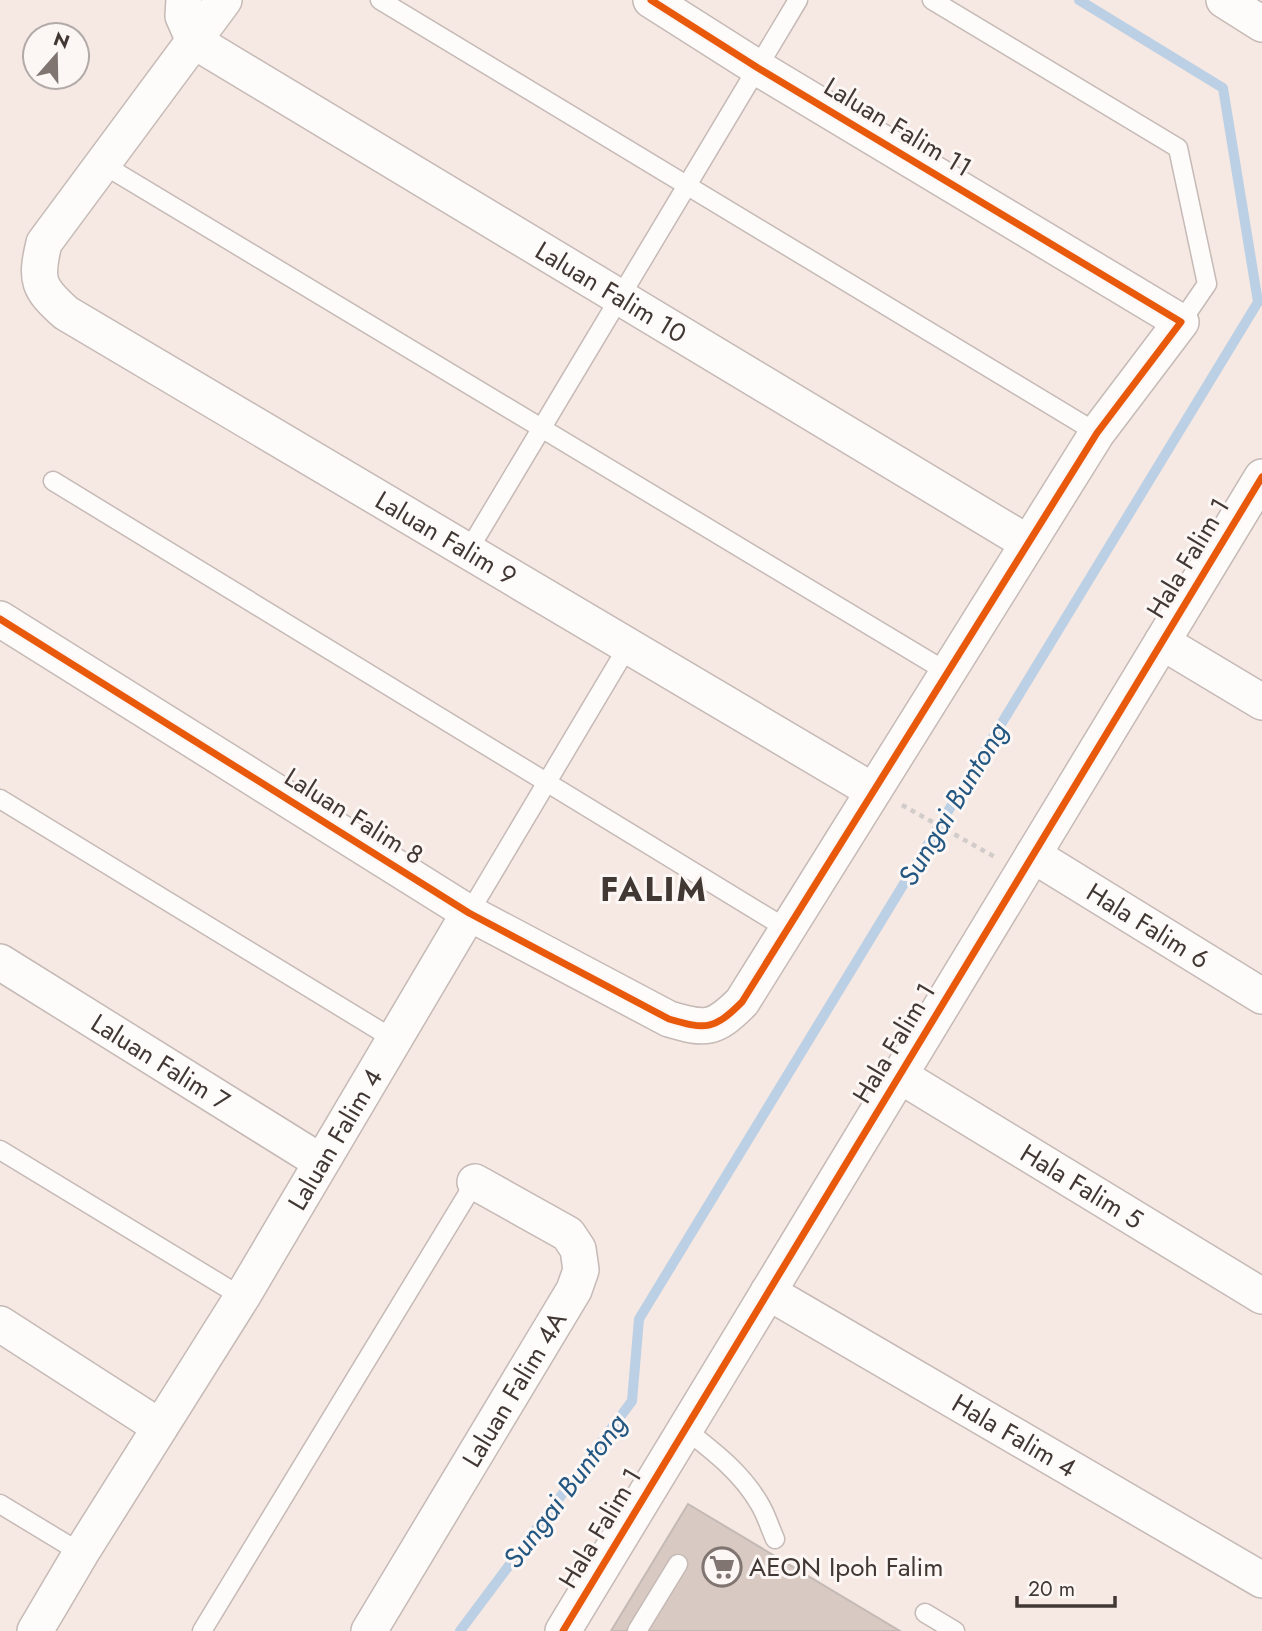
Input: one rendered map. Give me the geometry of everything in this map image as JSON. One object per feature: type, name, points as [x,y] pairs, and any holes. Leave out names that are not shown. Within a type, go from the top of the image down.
[{"type":"street","points":[[184,0],[183,16],[194,41]]},
{"type":"street","points":[[104,165],[224,0]]},
{"type":"street","name":"Laluan Falim 11","points":[[651,0],[758,68],[1181,322]]},
{"type":"street","points":[[1224,0],[1262,24]]},
{"type":"street","name":"Laluan Falim 10","points":[[194,41],[1028,543]]},
{"type":"street","name":"Laluan Falim 9","points":[[104,165],[44,243],[37,270],[45,295],[66,313],[873,791]]},
{"type":"street","points":[[787,929],[1097,433],[1181,322]]},
{"type":"street","name":"Hala Falim 1","points":[[563,1631],[1262,477]]},
{"type":"street","name":"Laluan Falim 8","points":[[0,619],[469,913],[669,1019],[697,1028],[723,1020],[742,1002],[787,929]]},
{"type":"street","points":[[1162,642],[1262,702]]},
{"type":"street","name":"Hala Falim 6","points":[[1033,855],[1262,996]]},
{"type":"street","name":"Laluan Falim 4","points":[[35,1631],[242,1297],[469,913]]},
{"type":"street","name":"Laluan Falim 7","points":[[0,962],[321,1162]]},
{"type":"street","name":"Hala Falim 5","points":[[900,1075],[1262,1296]]},
{"type":"street","name":"Laluan Falim 4A","points":[[369,1631],[574,1290],[581,1270],[578,1249],[568,1234],[475,1182]]},
{"type":"street","name":"Hala Falim 4","points":[[768,1292],[1262,1580]]},
{"type":"street","points":[[0,1324],[160,1427]]},
{"type":"lane","points":[[380,0],[1097,433]]},
{"type":"lane","points":[[468,551],[798,0]]},
{"type":"lane","points":[[933,0],[1178,148],[1206,284],[1181,322]]},
{"type":"lane","points":[[104,165],[947,672]]},
{"type":"lane","points":[[53,481],[787,929]]},
{"type":"lane","name":"Laluan Falim 4","points":[[469,913],[628,646]]},
{"type":"lane","points":[[0,799],[395,1040]]},
{"type":"lane","points":[[0,1150],[242,1297]]},
{"type":"lane","points":[[202,1631],[475,1182]]},
{"type":"lane","points":[[685,1429],[720,1456],[743,1480],[760,1504],[775,1539]]},
{"type":"lane","points":[[0,1504],[81,1553]]},
{"type":"lane","points":[[637,1631],[678,1564]]},
{"type":"lane","points":[[925,1613],[954,1631]]},
{"type":"path","points":[[923,815],[979,848]]},
{"type":"building","name":"AEON Ipoh Falim","points":[[688,1504],[900,1631],[611,1631]]},
{"type":"waterway","name":"Sungai Buntong","points":[[460,1631],[632,1401],[639,1319],[1258,302],[1223,88],[1079,0]]},
{"type":"cycle path","points":[[0,619],[469,913],[669,1019],[692,1025],[709,1025],[724,1018],[742,1002],[1097,433],[1181,322],[758,68],[651,0]]},
{"type":"cycle path","points":[[563,1631],[1262,477]]},
{"type":"place","name":"AEON Ipoh Falim","points":[[722,1567]]},
{"type":"district","name":"FALIM","points":[[654,889]]}]
